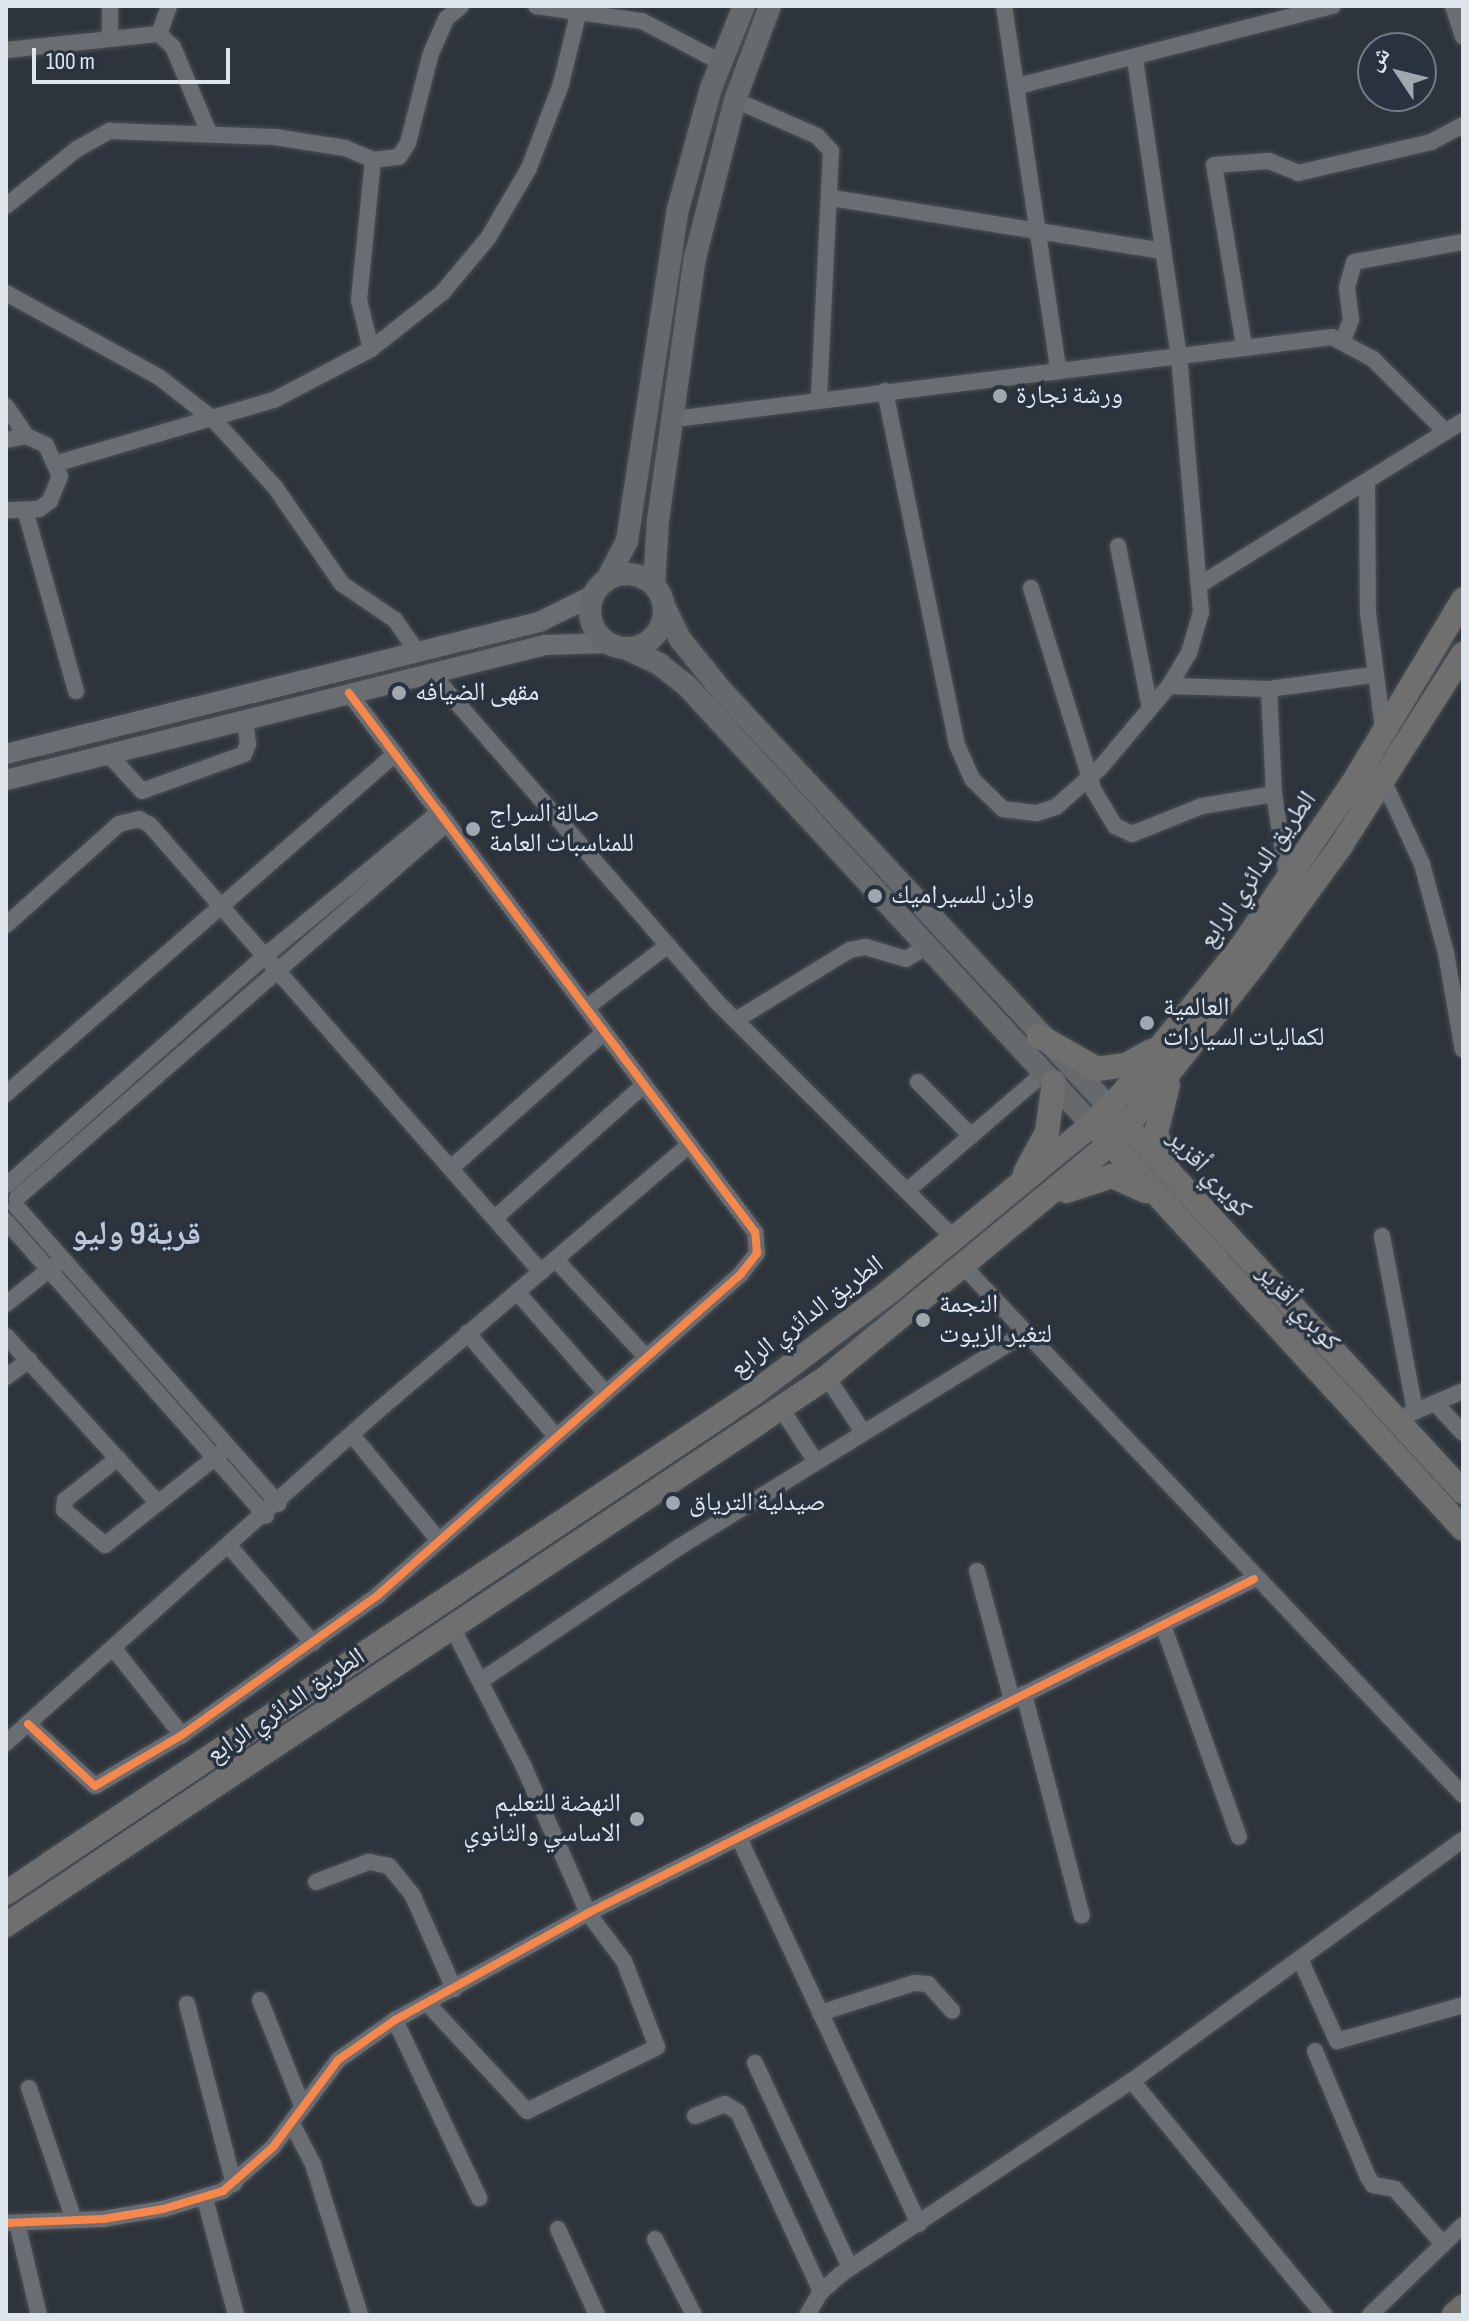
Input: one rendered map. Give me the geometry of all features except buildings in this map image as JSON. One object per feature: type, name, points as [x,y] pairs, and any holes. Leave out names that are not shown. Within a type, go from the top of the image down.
[{"type":"highway","points":[[1455,2315],[1463,2308]]},
{"type":"main road","points":[[744,6],[720,62],[698,128],[677,213],[627,541],[600,588],[593,622],[617,645],[687,686],[1049,1077],[1100,1115]]},
{"type":"main road","points":[[770,6],[725,133],[695,258],[654,585],[696,662],[1039,1036],[1100,1115]]},
{"type":"main road","points":[[698,128],[725,133]]},
{"type":"main road","points":[[600,588],[636,575],[654,585]]},
{"type":"main road","name":"الطريق الدائري الرابع","points":[[6,1893],[753,1394],[1008,1196],[1100,1115],[1172,1035],[1353,783],[1463,600]]},
{"type":"main road","points":[[617,645],[654,636],[664,606]]},
{"type":"main road","name":"الطريق الدائري الرابع","points":[[6,1925],[827,1377],[965,1268],[1035,1207],[1118,1134],[1177,1064],[1323,870],[1463,654]]},
{"type":"main road","points":[[1039,1036],[1086,1065],[1106,1069],[1148,1054],[1172,1035]]},
{"type":"main road","points":[[1177,1064],[1160,1102],[1156,1133],[1159,1148],[1184,1189]]},
{"type":"main road","points":[[1008,1196],[1047,1132],[1049,1077]]},
{"type":"main road","name":"كوبري أقزير","points":[[1100,1115],[1118,1134],[1167,1207],[1463,1529]]},
{"type":"main road","name":"كويري أقزير","points":[[1118,1134],[1184,1189],[1406,1416],[1463,1492]]},
{"type":"main road","points":[[1035,1207],[1091,1179],[1112,1176],[1129,1179],[1167,1207]]},
{"type":"street","points":[[110,6],[110,39]]},
{"type":"street","points":[[159,34],[169,6]]},
{"type":"street","points":[[6,206],[100,134],[129,129],[310,142],[373,160],[399,157],[408,143],[436,40],[446,19],[461,6]]},
{"type":"street","points":[[536,6],[579,8],[642,21],[720,62]]},
{"type":"street","points":[[1004,6],[1058,368]]},
{"type":"street","points":[[1018,86],[1135,59],[1333,6]]},
{"type":"street","points":[[1453,6],[1463,33]]},
{"type":"street","points":[[58,463],[214,420],[288,393],[371,349],[442,293],[512,201],[557,96],[579,8]]},
{"type":"street","points":[[6,50],[159,34],[173,47],[209,133]]},
{"type":"street","points":[[885,391],[949,713],[972,779],[1003,809],[1037,813],[1056,807],[1089,778],[1169,686],[1195,638],[1201,584],[1179,357],[1135,59]]},
{"type":"street","points":[[735,100],[826,142],[832,160],[819,400]]},
{"type":"street","points":[[1244,346],[1214,165],[1269,161],[1298,173],[1431,142],[1463,125]]},
{"type":"street","points":[[371,349],[359,300],[373,160]]},
{"type":"street","points":[[832,198],[1036,227],[1163,251]]},
{"type":"street","points":[[1343,340],[1351,320],[1348,279],[1354,262],[1463,242]]},
{"type":"street","points":[[6,293],[159,377],[214,420],[275,487],[342,584],[395,620],[417,651]]},
{"type":"street","points":[[674,419],[1058,368],[1179,357],[1244,346],[1343,340],[1373,359],[1446,432]]},
{"type":"street","points":[[6,406],[26,436],[46,445],[58,463],[59,481],[50,501],[26,513],[6,510]]},
{"type":"street","points":[[1201,584],[1463,421]]},
{"type":"street","points":[[6,440],[26,436]]},
{"type":"street","points":[[1367,482],[1373,675],[1383,729]]},
{"type":"street","points":[[26,513],[76,691]]},
{"type":"street","points":[[1118,546],[1150,707]]},
{"type":"street","points":[[6,754],[539,622],[600,588]]},
{"type":"street","points":[[1031,588],[1089,778],[1106,817],[1132,834],[1202,806],[1274,794]]},
{"type":"street","points":[[6,780],[545,645],[617,645]]},
{"type":"street","points":[[432,674],[736,1020],[954,1238]]},
{"type":"street","points":[[1169,686],[1269,689],[1373,675]]},
{"type":"street","points":[[1269,689],[1274,794],[1287,876]]},
{"type":"street","points":[[28,1724],[95,1786],[182,1735],[378,1595],[437,1538],[646,1357],[757,1253],[755,1232],[349,693]]},
{"type":"street","points":[[142,791],[244,754],[248,744],[245,721]]},
{"type":"street","points":[[86,734],[101,758],[142,791]]},
{"type":"street","points":[[6,1094],[395,754]]},
{"type":"street","points":[[1383,780],[1422,864],[1446,953],[1463,1050]]},
{"type":"street","points":[[139,819],[142,791]]},
{"type":"street","points":[[266,1516],[219,1454],[56,1264],[10,1202],[270,962],[443,818]]},
{"type":"street","points":[[139,819],[222,905],[541,1272]]},
{"type":"street","points":[[6,925],[119,824],[139,819]]},
{"type":"street","points":[[586,1008],[668,945]]},
{"type":"street","points":[[736,1020],[850,950],[866,947],[906,959],[926,947]]},
{"type":"street","points":[[451,1168],[604,1032]]},
{"type":"street","points":[[908,1190],[971,1136],[1049,1077]]},
{"type":"street","points":[[918,1082],[971,1136]]},
{"type":"street","points":[[495,1218],[644,1085]]},
{"type":"street","points":[[6,1743],[266,1516],[467,1333],[689,1145]]},
{"type":"street","points":[[1382,1236],[1406,1416],[1463,1391]]},
{"type":"street","points":[[555,1259],[646,1357]]},
{"type":"street","points":[[6,1304],[56,1264]]},
{"type":"street","points":[[965,1268],[1254,1579],[1463,1795]]},
{"type":"street","points":[[517,1292],[605,1392]]},
{"type":"street","points":[[467,1333],[555,1435]]},
{"type":"street","points":[[482,1680],[863,1432],[1026,1333]]},
{"type":"street","points":[[6,1336],[158,1503]]},
{"type":"street","points":[[6,1377],[29,1360]]},
{"type":"street","points":[[827,1377],[863,1432]]},
{"type":"street","points":[[1435,1403],[1463,1433]]},
{"type":"street","points":[[781,1408],[816,1462]]},
{"type":"street","points":[[352,1435],[437,1538]]},
{"type":"street","points":[[118,1458],[65,1500],[64,1510],[105,1545],[219,1454]]},
{"type":"street","points":[[219,1454],[279,1504]]},
{"type":"street","points":[[230,1547],[313,1643]]},
{"type":"street","points":[[977,1571],[1018,1697],[1082,1916]]},
{"type":"street","points":[[39,2315],[11,2223],[74,2220],[205,2199],[234,2184],[292,2124],[338,2060],[395,2020],[588,1913],[1254,1579]]},
{"type":"street","points":[[1163,1625],[1239,1837]]},
{"type":"street","points":[[428,2004],[527,2111],[650,2055],[657,2047],[656,2035],[630,1975],[588,1913],[482,1680],[453,1629]]},
{"type":"street","points":[[114,1649],[182,1735]]},
{"type":"street","points":[[739,1838],[919,2224]]},
{"type":"street","points":[[807,2315],[821,2292],[850,2268],[1132,2081],[1463,1840]]},
{"type":"street","points":[[316,1882],[369,1862],[389,1866],[412,1894],[454,1989]]},
{"type":"street","points":[[1300,1959],[1337,2041],[1463,2005]]},
{"type":"street","points":[[820,2013],[914,1983],[928,1984],[952,2011]]},
{"type":"street","points":[[260,2000],[303,2108]]},
{"type":"street","points":[[187,2004],[234,2184]]},
{"type":"street","points":[[395,2020],[479,2198]]},
{"type":"street","points":[[1315,2051],[1373,2185],[1395,2189],[1443,2244]]},
{"type":"street","points":[[755,2063],[850,2268]]},
{"type":"street","points":[[1132,2081],[1324,2315]]},
{"type":"street","points":[[29,2088],[74,2220]]},
{"type":"street","points":[[695,2116],[725,2104],[738,2112],[821,2292]]},
{"type":"street","points":[[292,2124],[313,2164],[360,2315]]},
{"type":"street","points":[[205,2199],[236,2315]]},
{"type":"street","points":[[1370,2315],[1463,2225]]},
{"type":"street","points":[[558,2229],[597,2315]]},
{"type":"street","points":[[655,2239],[694,2315]]},
{"type":"cycle path","points":[[28,1724],[95,1786],[182,1735],[378,1595],[740,1275],[757,1253],[755,1232],[349,693]]},
{"type":"cycle path","points":[[6,2223],[103,2219],[163,2209],[223,2191],[273,2147],[338,2060],[395,2020],[588,1913],[1254,1579]]},
{"type":"place","name":"ورشة نجارة","points":[[1000,396]]},
{"type":"place","name":"مقهى الضيافه","points":[[399,693]]},
{"type":"place","name":"صالة السراج للمناسبات العامة","points":[[473,829]]},
{"type":"place","name":"وازن للسيراميك","points":[[875,896]]},
{"type":"place","name":"العالمية لكماليات السيارات","points":[[1147,1023]]},
{"type":"place","name":"النجمة لتغير الزيوت","points":[[923,1320]]},
{"type":"place","name":"صيدلية الترياق","points":[[673,1503]]},
{"type":"place","name":"النهضة للتعليم الاساسي والثانوي","points":[[637,1819]]},
{"type":"district","name":"قرية9 وليو","points":[[136,1234]]}]
